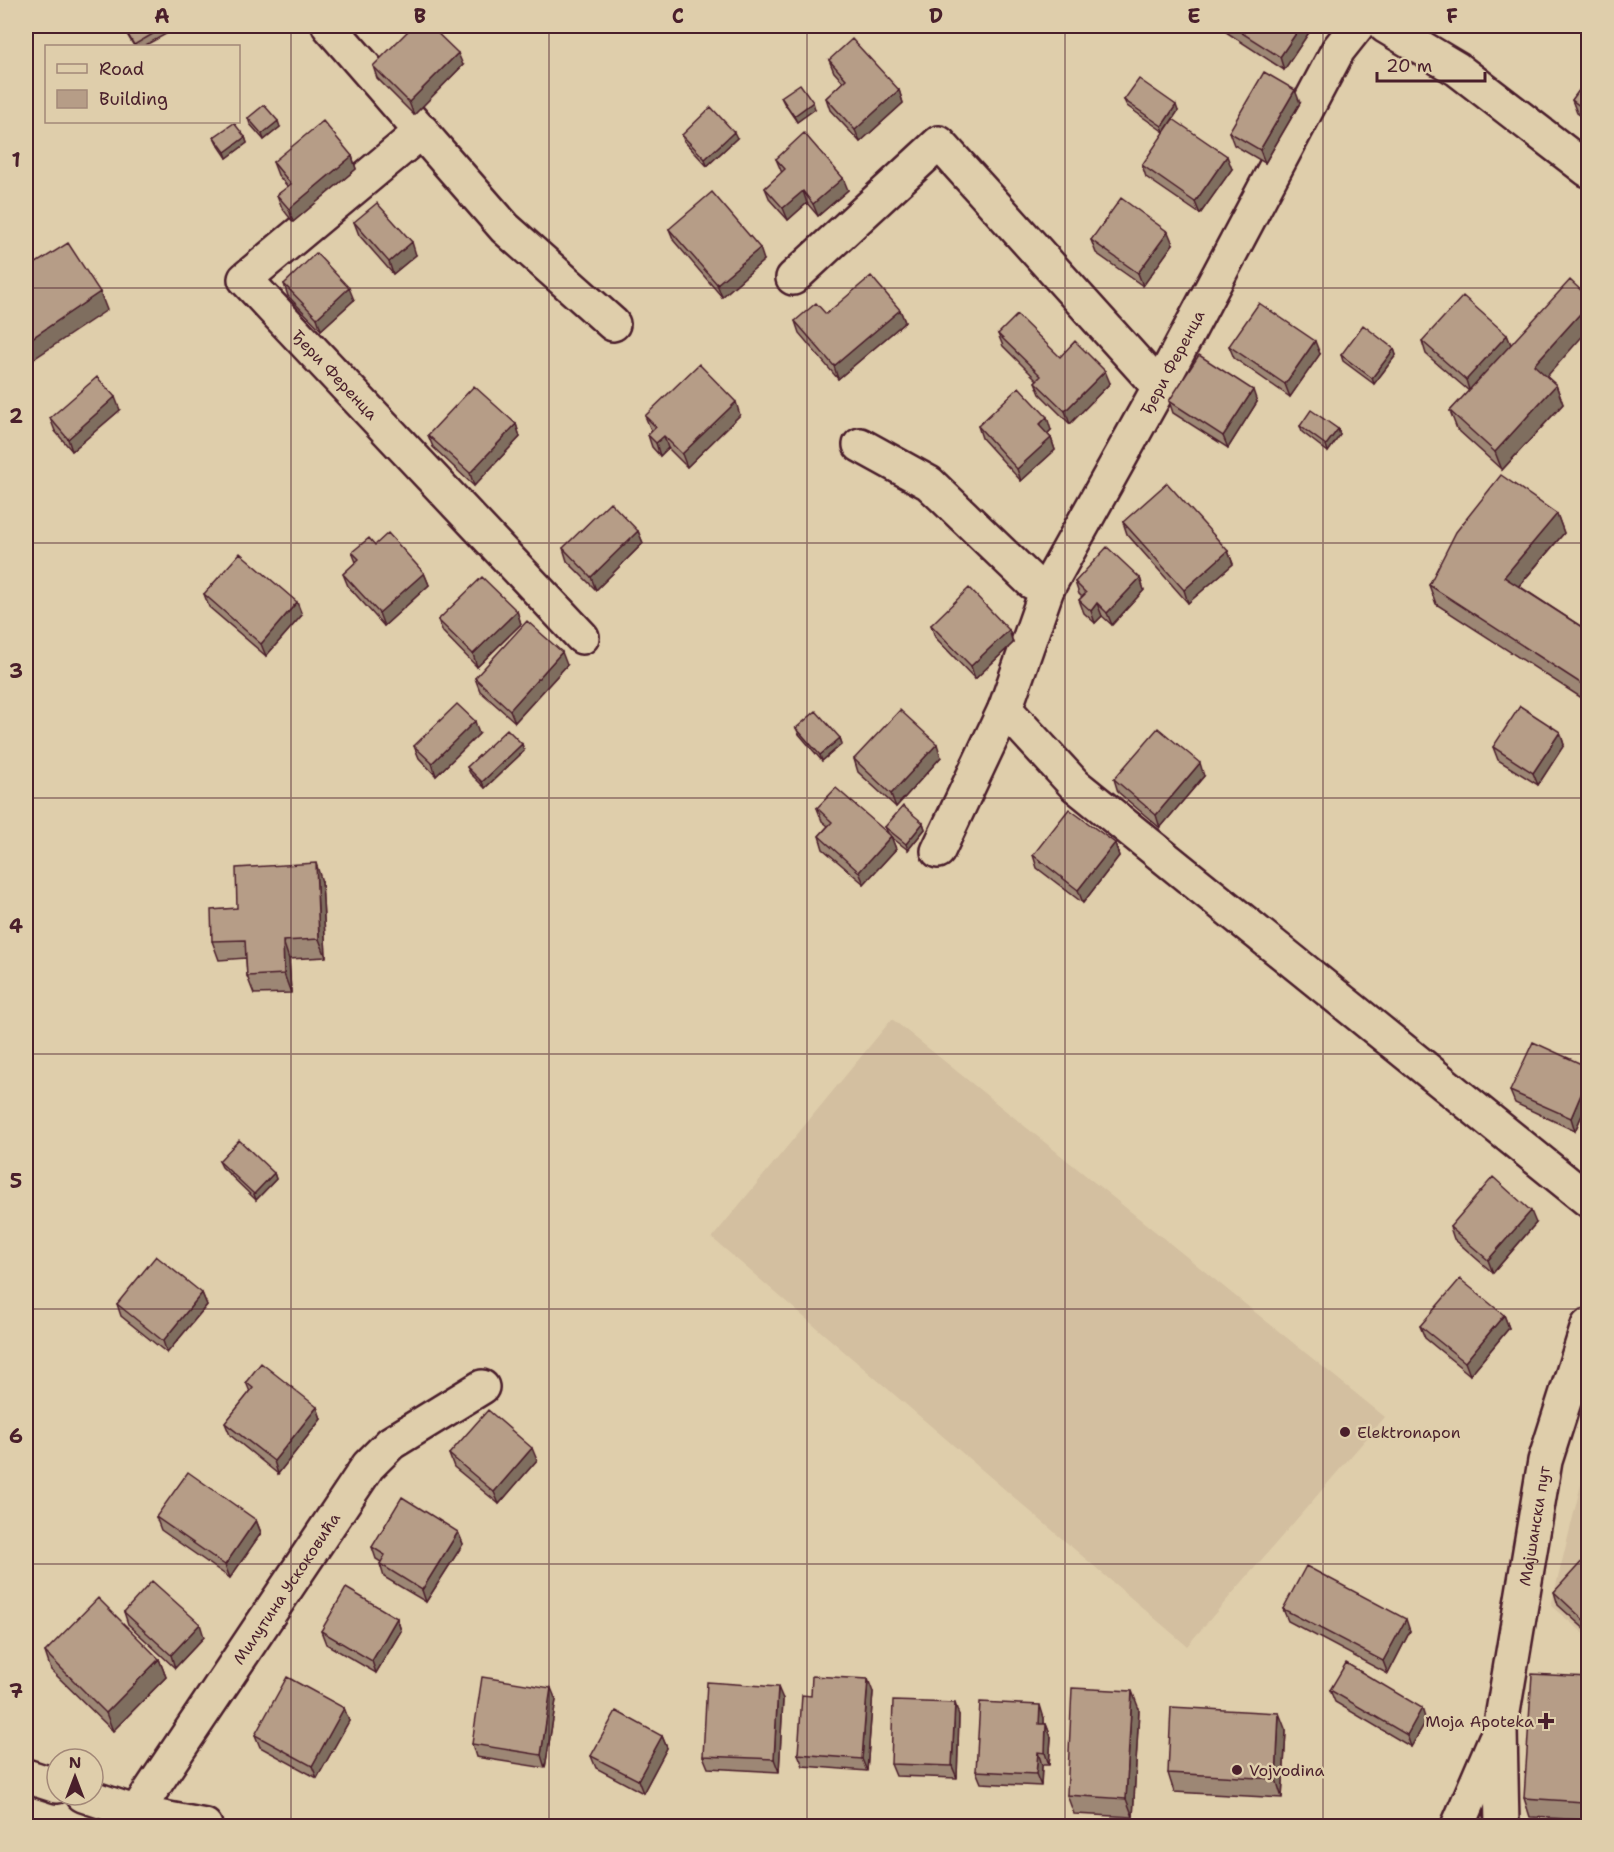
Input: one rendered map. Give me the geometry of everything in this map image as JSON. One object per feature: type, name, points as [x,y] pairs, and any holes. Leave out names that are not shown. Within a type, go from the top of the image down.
[{"type":"street","name":"Ђери Ференца","points":[[938,851],[1005,709],[1047,589],[1159,387],[1338,50],[1357,26]]},
{"type":"street","points":[[1384,26],[1456,69],[1588,170]]},
{"type":"street","points":[[343,30],[422,131],[505,228],[612,324]]},
{"type":"street","name":"Ђери Ференца","points":[[422,131],[245,279],[582,637]]},
{"type":"street","points":[[793,278],[939,143],[1159,387]]},
{"type":"street","points":[[860,445],[929,483],[1032,582],[1047,589]]},
{"type":"street","points":[[1005,709],[1075,785],[1588,1200]]},
{"type":"street","name":"Мајшански пут","points":[[1502,1827],[1500,1730],[1545,1461],[1588,1326]]},
{"type":"street","name":"Милутина Ускоковића","points":[[132,1820],[368,1466],[391,1443],[482,1387]]},
{"type":"street","name":"Мајшански пут","points":[[1458,1827],[1500,1730]]},
{"type":"street","points":[[26,1776],[45,1782]]},
{"type":"street","points":[[105,1806],[132,1820],[205,1827]]},
{"type":"shaded area","points":[[892,1019],[1385,1417],[1187,1646],[712,1238]]},
{"type":"shaded area","points":[[1588,1456],[1588,1637],[1551,1606]]},
{"type":"building","points":[[123,26],[165,26],[165,27],[134,45]]},
{"type":"building","points":[[413,26],[430,26],[458,53],[409,102],[373,66]]},
{"type":"building","points":[[1231,26],[1301,26],[1280,57]]},
{"type":"building","points":[[852,39],[899,90],[855,130],[826,98],[846,79],[829,60]]},
{"type":"building","points":[[1264,72],[1295,90],[1260,150],[1229,132]]},
{"type":"building","points":[[1588,78],[1588,112],[1572,100]]},
{"type":"building","points":[[1139,79],[1176,105],[1162,126],[1124,100]]},
{"type":"building","points":[[800,84],[813,102],[794,116],[781,97]]},
{"type":"building","points":[[264,105],[278,121],[262,134],[248,118]]},
{"type":"building","points":[[711,107],[734,132],[705,159],[682,135]]},
{"type":"building","points":[[1173,119],[1227,156],[1195,202],[1142,165]]},
{"type":"building","points":[[323,121],[352,156],[289,209],[277,195],[291,184],[273,162]]},
{"type":"building","points":[[234,123],[245,137],[225,152],[214,137]]},
{"type":"building","points":[[804,133],[843,178],[813,204],[803,191],[783,208],[765,188],[785,169],[776,159]]},
{"type":"building","points":[[712,192],[760,248],[717,284],[669,229]]},
{"type":"building","points":[[1121,198],[1168,232],[1138,273],[1091,240]]},
{"type":"building","points":[[377,203],[412,242],[389,262],[354,222]]},
{"type":"building","points":[[68,243],[100,292],[26,342],[26,260],[30,267]]},
{"type":"building","points":[[316,253],[349,288],[317,318],[284,284]]},
{"type":"building","points":[[871,276],[900,310],[834,366],[795,321],[816,303],[826,314]]},
{"type":"building","points":[[1570,280],[1588,297],[1588,305],[1534,365],[1556,385],[1495,452],[1450,411]]},
{"type":"building","points":[[1463,296],[1507,335],[1466,380],[1422,341]]},
{"type":"building","points":[[1259,303],[1315,341],[1285,384],[1229,346]]},
{"type":"building","points":[[1017,315],[1060,357],[1075,341],[1105,371],[1065,411],[1035,382],[1041,376],[998,334]]},
{"type":"building","points":[[1363,325],[1394,349],[1372,378],[1341,355]]},
{"type":"building","points":[[1199,355],[1253,390],[1223,436],[1169,401]]},
{"type":"building","points":[[699,364],[736,402],[682,454],[664,436],[656,443],[648,435],[656,427],[645,416]]},
{"type":"building","points":[[97,377],[115,397],[68,439],[50,418]]},
{"type":"building","points":[[474,386],[516,424],[470,473],[428,435]]},
{"type":"building","points":[[1019,387],[1047,417],[1039,425],[1051,438],[1017,469],[978,426]]},
{"type":"building","points":[[1311,410],[1338,429],[1326,445],[1300,426]]},
{"type":"building","points":[[1501,475],[1557,514],[1504,577],[1588,631],[1588,688],[1429,585],[1456,532]]},
{"type":"building","points":[[1167,483],[1228,551],[1184,590],[1123,522]]},
{"type":"building","points":[[610,502],[638,531],[591,577],[563,548]]},
{"type":"building","points":[[388,533],[424,573],[379,613],[343,574],[359,559],[352,552],[369,538],[375,545]]},
{"type":"building","points":[[1107,547],[1140,578],[1107,613],[1097,603],[1091,611],[1079,600],[1086,593],[1075,582]]},
{"type":"building","points":[[240,553],[297,602],[261,644],[204,594]]},
{"type":"building","points":[[482,577],[517,611],[473,654],[438,620]]},
{"type":"building","points":[[969,588],[1009,630],[971,666],[931,625]]},
{"type":"building","points":[[527,621],[562,652],[510,710],[475,678]]},
{"type":"building","points":[[457,704],[475,721],[432,763],[414,746]]},
{"type":"building","points":[[1520,706],[1560,732],[1533,773],[1493,747]]},
{"type":"building","points":[[900,710],[937,744],[891,794],[854,759]]},
{"type":"building","points":[[816,711],[840,738],[820,755],[796,728]]},
{"type":"building","points":[[1158,728],[1200,763],[1156,815],[1114,779]]},
{"type":"building","points":[[507,729],[522,744],[482,782],[467,767]]},
{"type":"building","points":[[836,788],[891,836],[859,872],[819,836],[832,822],[817,808]]},
{"type":"building","points":[[903,806],[923,823],[906,844],[885,827]]},
{"type":"building","points":[[1069,809],[1115,843],[1078,890],[1033,855]]},
{"type":"building","points":[[316,863],[319,939],[283,941],[284,974],[247,976],[245,940],[212,941],[211,910],[237,908],[236,868]]},
{"type":"building","points":[[1533,1042],[1588,1067],[1588,1078],[1571,1118],[1510,1091]]},
{"type":"building","points":[[239,1140],[274,1173],[254,1194],[219,1161]]},
{"type":"building","points":[[1493,1177],[1531,1211],[1488,1260],[1450,1227]]},
{"type":"building","points":[[156,1256],[202,1293],[163,1341],[117,1304]]},
{"type":"building","points":[[1460,1279],[1504,1315],[1465,1362],[1420,1326]]},
{"type":"building","points":[[261,1363],[317,1407],[274,1461],[225,1423],[253,1388],[246,1382]]},
{"type":"building","points":[[488,1410],[532,1448],[494,1492],[449,1454]]},
{"type":"building","points":[[188,1472],[256,1520],[225,1565],[156,1517]]},
{"type":"building","points":[[402,1497],[458,1532],[422,1590],[380,1564],[385,1555],[372,1547]]},
{"type":"building","points":[[1586,1557],[1588,1560],[1588,1624],[1554,1592]]},
{"type":"building","points":[[1306,1566],[1406,1619],[1383,1661],[1283,1609]]},
{"type":"building","points":[[152,1581],[200,1624],[171,1655],[124,1612]]},
{"type":"building","points":[[346,1588],[397,1618],[372,1661],[321,1631]]},
{"type":"building","points":[[98,1598],[159,1659],[106,1713],[45,1652]]},
{"type":"building","points":[[1346,1663],[1422,1708],[1407,1735],[1330,1690]]},
{"type":"building","points":[[1532,1674],[1588,1677],[1583,1802],[1524,1798]]},
{"type":"building","points":[[812,1676],[868,1679],[862,1759],[798,1754],[802,1695],[811,1696]]},
{"type":"building","points":[[287,1677],[344,1708],[312,1766],[255,1735]]},
{"type":"building","points":[[482,1677],[551,1688],[541,1755],[472,1744]]},
{"type":"building","points":[[707,1682],[778,1687],[774,1759],[703,1756]]},
{"type":"building","points":[[1072,1688],[1132,1691],[1126,1799],[1067,1795]]},
{"type":"building","points":[[893,1701],[955,1703],[952,1766],[891,1764]]},
{"type":"building","points":[[980,1702],[1040,1705],[1039,1724],[1046,1724],[1045,1753],[1038,1752],[1036,1774],[976,1771]]},
{"type":"building","points":[[1171,1707],[1279,1713],[1276,1779],[1168,1773]]},
{"type":"building","points":[[616,1711],[662,1736],[638,1780],[591,1756]]},
{"type":"place","name":"Elektronapon","points":[[1345,1432]]},
{"type":"place","name":"Moja Apoteka","points":[[1546,1721]]},
{"type":"place","name":"Vojvodina","points":[[1237,1770]]}]
